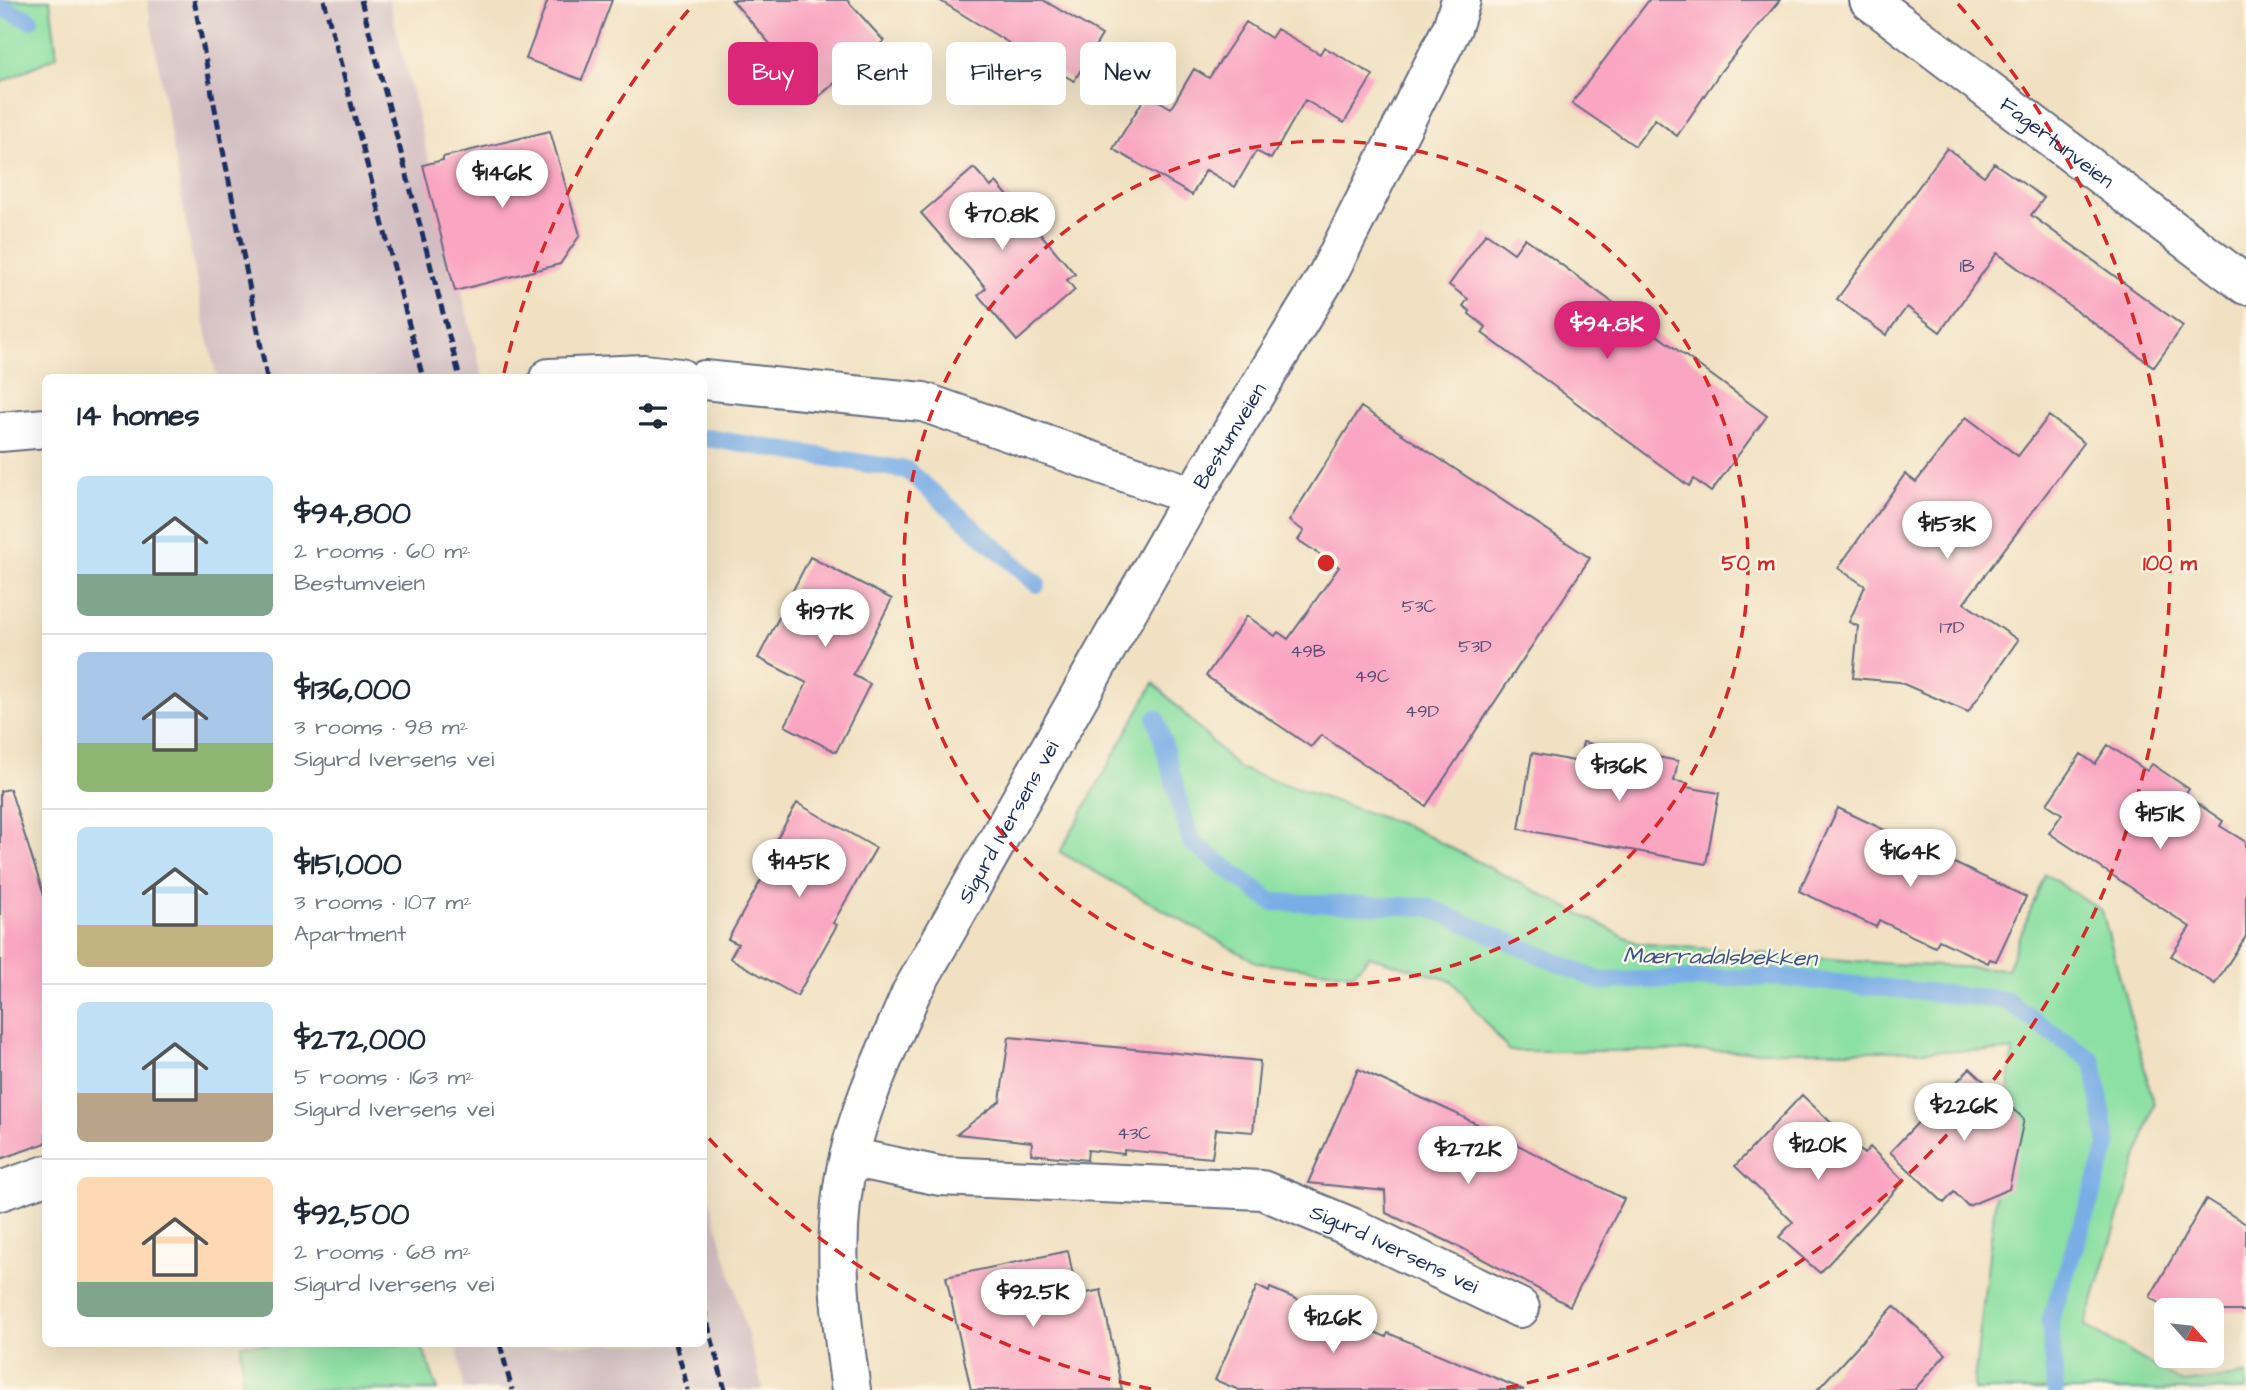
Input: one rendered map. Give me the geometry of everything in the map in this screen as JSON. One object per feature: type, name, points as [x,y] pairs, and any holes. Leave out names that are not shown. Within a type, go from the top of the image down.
[{"type":"street","name":"Bestumveien","points":[[707,380],[923,402],[1193,496],[1328,274],[1452,28],[1461,0]]},
{"type":"street","name":"Fagertunveien","points":[[1869,0],[2246,285]]},
{"type":"street","points":[[0,432],[42,428]]},
{"type":"street","name":"Sigurd Iversens vei","points":[[851,1390],[837,1279],[849,1157],[876,1074],[912,993],[1193,496]]},
{"type":"street","name":"Sigurd Iversens vei","points":[[849,1157],[940,1176],[1262,1190],[1351,1227],[1520,1308]]},
{"type":"street","points":[[0,1191],[42,1176]]},
{"type":"shaded area","points":[[147,0],[389,0],[482,374],[216,374],[201,307]]},
{"type":"shaded area","points":[[707,1189],[763,1390],[464,1390],[457,1347],[707,1347]]},
{"type":"green space","points":[[0,0],[50,0],[57,56],[0,83]]},
{"type":"green space","points":[[1154,683],[1238,768],[1412,828],[1637,943],[1892,964],[2007,969],[2045,874],[2102,911],[2154,1104],[2085,1326],[2183,1383],[2246,1375],[2246,1390],[1973,1390],[2013,1051],[1509,1051],[1452,981],[1369,956],[1353,974],[1258,963],[1060,852]]},
{"type":"green space","points":[[241,1347],[422,1347],[438,1390],[243,1390]]},
{"type":"building","points":[[548,0],[612,0],[582,80],[526,59]]},
{"type":"building","points":[[732,0],[847,0],[884,41],[832,42],[832,85],[818,97],[818,42],[768,42]]},
{"type":"building","points":[[939,0],[1043,0],[1102,35],[1098,42],[1080,42],[1080,71],[1074,81],[1066,76],[1066,42],[1007,42]]},
{"type":"building","points":[[1649,0],[1780,0],[1721,71],[1677,136],[1655,119],[1635,146],[1572,103]]},
{"type":"building","points":[[1246,22],[1271,38],[1277,29],[1320,54],[1324,47],[1373,75],[1344,123],[1305,100],[1271,159],[1256,151],[1235,187],[1206,170],[1192,195],[1113,149],[1140,105],[1166,105],[1171,108],[1176,105],[1176,100],[1194,69],[1209,78]]},
{"type":"building","points":[[550,131],[580,235],[560,264],[455,291],[423,165],[443,160],[443,157]]},
{"type":"building","points":[[1947,148],[1984,176],[1994,163],[2044,198],[2031,215],[2183,326],[2154,367],[1997,253],[1940,332],[1907,307],[1886,335],[1837,299]]},
{"type":"building","points":[[974,168],[991,187],[996,182],[1075,274],[1067,280],[1075,290],[1017,341],[978,295],[986,288],[921,213]]},
{"type":"building","points":[[1486,233],[1514,253],[1525,238],[1767,416],[1711,492],[1694,479],[1689,486],[1482,333],[1486,327],[1463,306],[1468,299],[1449,285]]},
{"type":"building","points":[[1361,407],[1590,558],[1426,806],[1321,735],[1311,747],[1206,676],[1247,616],[1275,636],[1278,632],[1288,639],[1339,567],[1298,540],[1304,531],[1289,521]]},
{"type":"building","points":[[2049,416],[2084,443],[1964,603],[2018,640],[1968,712],[1899,682],[1853,678],[1858,626],[1849,622],[1865,586],[1838,568],[1905,474],[1916,482],[1966,417],[2018,456]]},
{"type":"building","points":[[810,557],[892,599],[853,675],[870,684],[836,752],[785,726],[807,683],[758,658]]},
{"type":"building","points":[[1583,742],[1678,761],[1674,781],[1687,783],[1686,787],[1719,793],[1706,864],[1519,829],[1532,753],[1579,762]]},
{"type":"building","points":[[2108,745],[2147,771],[2152,764],[2189,789],[2185,795],[2223,821],[2220,826],[2246,842],[2246,936],[2215,984],[2171,956],[2190,927],[2049,833],[2062,814],[2047,804],[2081,754],[2095,764]]},
{"type":"building","points":[[10,789],[42,889],[42,1144],[0,1159],[0,791]]},
{"type":"building","points":[[797,803],[876,848],[833,923],[837,925],[797,996],[730,958],[738,944],[728,939],[765,873],[759,870]]},
{"type":"building","points":[[1838,808],[2026,897],[1996,961],[1990,959],[1988,963],[1939,940],[1935,947],[1879,920],[1876,927],[1799,891]]},
{"type":"building","points":[[1009,1037],[1260,1061],[1253,1132],[1216,1129],[1212,1158],[1124,1150],[1124,1154],[1088,1150],[1087,1160],[1031,1154],[1032,1142],[957,1134],[1000,1101]]},
{"type":"building","points":[[1970,1068],[2024,1119],[2009,1189],[1968,1206],[1954,1192],[1944,1203],[1890,1152]]},
{"type":"building","points":[[1358,1069],[1455,1113],[1624,1199],[1570,1306],[1460,1247],[1386,1213],[1385,1191],[1308,1183]]},
{"type":"building","points":[[1802,1095],[1864,1154],[1870,1147],[1904,1181],[1820,1273],[1779,1237],[1793,1222],[1735,1166]]},
{"type":"building","points":[[2206,1199],[2246,1224],[2246,1311],[2224,1311],[2224,1298],[2154,1300],[2150,1297]]},
{"type":"building","points":[[1068,1251],[1077,1295],[1101,1290],[1122,1390],[971,1390],[946,1277]]},
{"type":"building","points":[[1257,1286],[1269,1292],[1270,1288],[1386,1337],[1388,1333],[1524,1390],[1239,1390],[1215,1380]]},
{"type":"building","points":[[1894,1306],[1946,1354],[1914,1390],[1817,1390]]},
{"type":"waterway","name":"Mærradalsbekken","points":[[0,7],[30,20]]},
{"type":"waterway","name":"Mærradalsbekken","points":[[707,438],[907,470],[1037,584]]},
{"type":"waterway","name":"Mærradalsbekken","points":[[1156,718],[1191,842],[1272,902],[1428,907],[1600,981],[1778,977],[2005,1000],[2093,1061],[2108,1146],[2050,1321],[2055,1390]]},
{"type":"railway","points":[[194,0],[266,374]]},
{"type":"railway","points":[[324,0],[422,374]]},
{"type":"railway","points":[[361,0],[459,374]]},
{"type":"railway","points":[[707,1321],[725,1390]]},
{"type":"railway","points":[[501,1347],[512,1390]]},
{"type":"railway","points":[[677,1347],[688,1390]]}]
